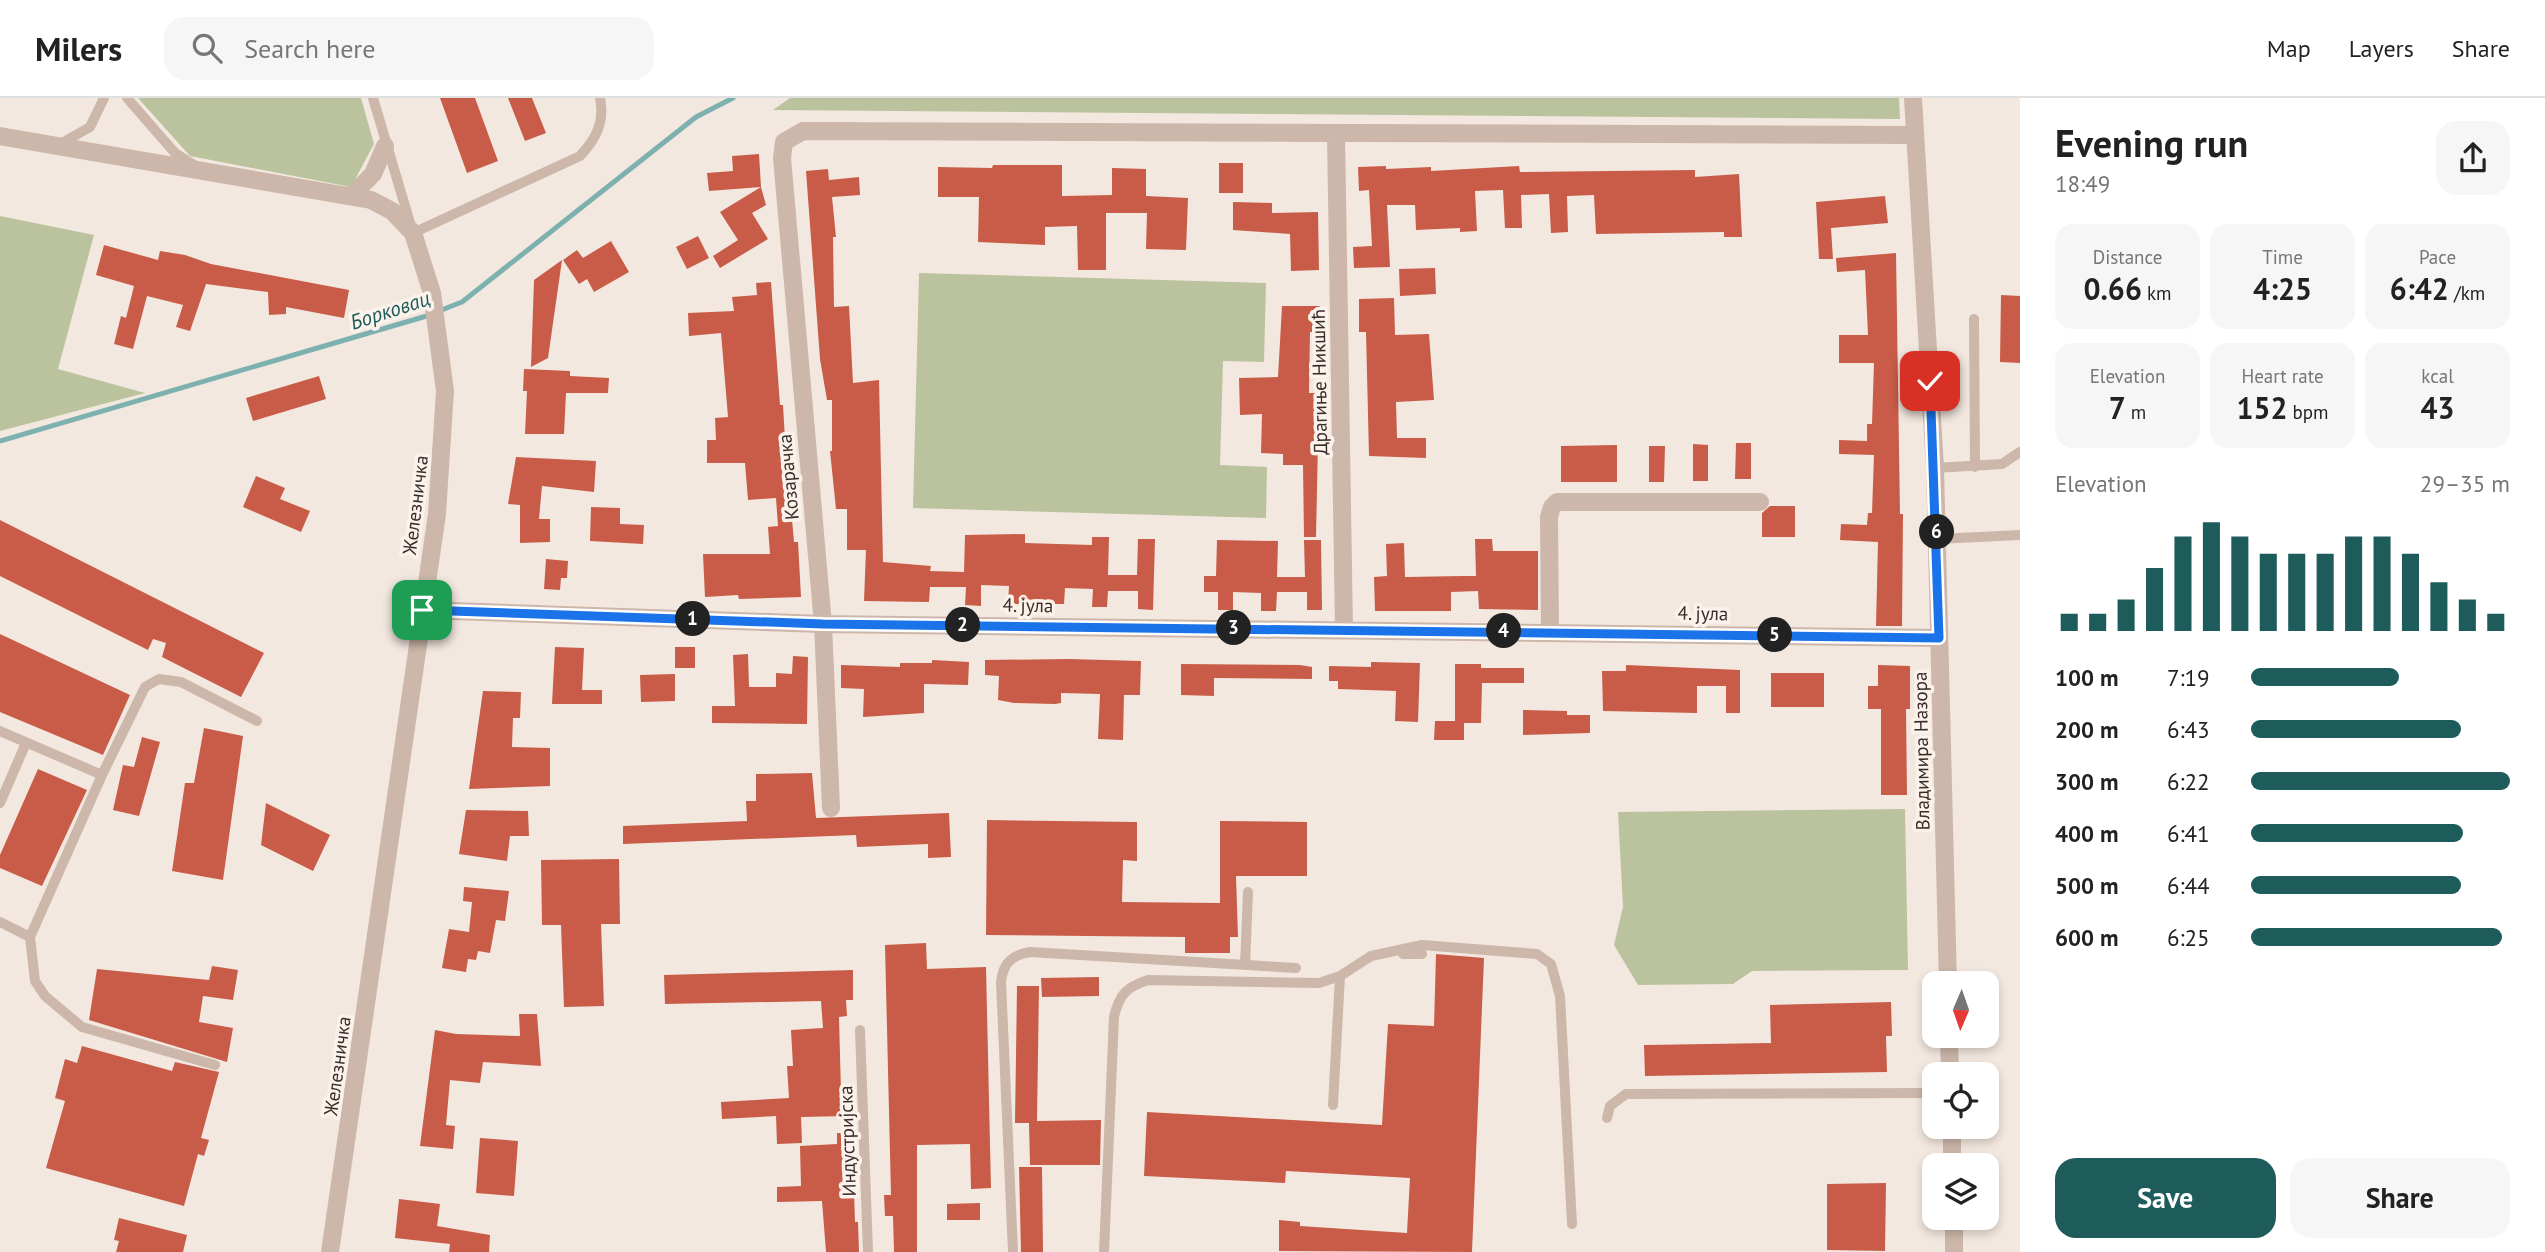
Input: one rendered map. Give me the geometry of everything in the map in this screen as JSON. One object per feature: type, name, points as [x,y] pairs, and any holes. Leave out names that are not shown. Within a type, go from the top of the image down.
[{"type":"street","name":"Владимира Назора","points":[[1913,98],[1935,468],[1948,971]]},
{"type":"street","name":"Козарачка","points":[[831,808],[823,624],[795,320],[783,142],[803,131],[1336,134]]},
{"type":"street","points":[[1336,134],[1915,135]]},
{"type":"street","name":"Драгиње Никшић","points":[[1336,134],[1344,629]]},
{"type":"street","name":"Железничка","points":[[0,136],[371,200],[392,211],[413,233],[432,293],[445,391],[444,451],[330,1252]]},
{"type":"street","points":[[352,195],[373,174],[385,146]]},
{"type":"street","points":[[1550,632],[1549,517],[1552,507],[1558,502],[1760,502]]},
{"type":"street","name":"4. јула","points":[[422,610],[823,624],[1939,638]]},
{"type":"street","points":[[1954,1230],[1954,1252]]},
{"type":"lane","points":[[57,145],[90,127],[104,98]]},
{"type":"lane","points":[[127,98],[175,153],[202,170]]},
{"type":"lane","points":[[373,98],[385,146],[413,233],[580,156],[593,142],[600,128],[600,98]]},
{"type":"lane","points":[[1974,319],[1980,467]]},
{"type":"lane","points":[[1980,467],[2002,464],[2020,452]]},
{"type":"lane","points":[[1935,468],[2020,465]]},
{"type":"lane","points":[[1937,539],[2020,536]]},
{"type":"lane","points":[[215,1065],[82,1027],[69,1019],[44,996],[35,981],[30,937],[102,775],[145,687],[159,679],[181,682],[257,721]]},
{"type":"lane","points":[[0,731],[102,775]]},
{"type":"lane","points":[[0,803],[26,743]]},
{"type":"lane","points":[[1245,965],[1248,892]]},
{"type":"lane","points":[[0,922],[30,937]]},
{"type":"lane","points":[[1390,954],[1422,945],[1537,954],[1551,964],[1560,996],[1572,1224]]},
{"type":"lane","points":[[1013,1252],[1001,982],[1007,963],[1017,954],[1030,952],[1296,968]]},
{"type":"lane","points":[[1104,1252],[1114,1017],[1118,999],[1129,986],[1147,980],[1319,983],[1340,976],[1371,956],[1422,954]]},
{"type":"lane","points":[[1333,1105],[1340,976]]},
{"type":"lane","name":"Индустријска","points":[[860,1030],[868,1252]]},
{"type":"lane","points":[[1607,1118],[1610,1106],[1626,1094],[1922,1093]]},
{"type":"green space","points":[[138,98],[361,98],[374,144],[351,187],[190,156]]},
{"type":"green space","points":[[790,98],[1899,98],[1900,119],[773,110]]},
{"type":"green space","points":[[0,216],[94,235],[58,369],[145,393],[0,431]]},
{"type":"green space","points":[[919,273],[1266,283],[1264,362],[1223,361],[1220,465],[1267,467],[1266,518],[913,508]]},
{"type":"green space","points":[[1905,809],[1908,970],[1752,971],[1733,984],[1638,985],[1614,945],[1623,907],[1618,812]]},
{"type":"building","points":[[440,98],[475,98],[498,161],[467,173]]},
{"type":"building","points":[[508,98],[532,98],[546,133],[525,141]]},
{"type":"building","points":[[759,154],[761,187],[709,191],[707,173],[733,171],[732,156]]},
{"type":"building","points":[[1219,163],[1243,163],[1243,193],[1219,193]]},
{"type":"building","points":[[993,165],[1062,165],[1062,196],[1112,195],[1112,168],[1146,169],[1146,196],[1188,198],[1186,250],[1146,249],[1147,213],[1106,213],[1106,270],[1078,270],[1077,226],[1045,227],[1045,245],[978,242],[979,197],[938,197],[938,167],[992,168]]},
{"type":"building","points":[[1386,166],[1386,169],[1431,167],[1431,171],[1519,166],[1520,172],[1695,170],[1695,177],[1739,174],[1742,237],[1724,237],[1724,232],[1596,234],[1594,195],[1567,196],[1568,232],[1551,233],[1549,194],[1521,195],[1522,228],[1505,228],[1503,190],[1475,191],[1477,231],[1460,232],[1460,228],[1416,230],[1415,205],[1387,205],[1390,267],[1354,268],[1353,247],[1372,246],[1369,190],[1359,191],[1358,167]]},
{"type":"building","points":[[828,169],[829,180],[859,177],[860,195],[832,197],[836,237],[833,237],[834,307],[849,306],[853,383],[879,380],[883,562],[931,566],[930,571],[964,572],[965,535],[1025,534],[1025,543],[1092,545],[1092,537],[1109,537],[1108,575],[1137,575],[1138,539],[1155,539],[1153,610],[1138,609],[1138,591],[1108,591],[1107,607],[1092,607],[1093,589],[1065,588],[1064,604],[1008,604],[1009,586],[981,585],[981,606],[965,605],[966,587],[930,587],[929,602],[864,601],[866,550],[847,550],[847,509],[836,509],[830,451],[832,400],[827,400],[820,359],[806,171]]},
{"type":"building","points":[[761,187],[766,205],[752,213],[768,239],[720,268],[713,256],[738,240],[720,212]]},
{"type":"building","points":[[1885,196],[1888,223],[1831,228],[1833,259],[1819,259],[1816,202]]},
{"type":"building","points":[[1233,202],[1272,203],[1272,213],[1318,212],[1319,270],[1291,271],[1290,234],[1233,230]]},
{"type":"building","points":[[698,236],[709,258],[687,269],[676,247]]},
{"type":"building","points":[[611,241],[629,272],[594,292],[587,279],[579,284],[563,260],[577,250],[583,258]]},
{"type":"building","points":[[104,245],[158,260],[160,251],[185,255],[211,264],[349,290],[344,318],[286,307],[286,314],[269,315],[268,292],[206,284],[190,331],[176,327],[183,305],[147,296],[133,349],[114,344],[121,316],[126,318],[134,286],[96,275]]},
{"type":"building","points":[[1896,253],[1900,514],[1903,514],[1902,626],[1876,626],[1878,542],[1840,540],[1841,524],[1867,525],[1868,513],[1872,513],[1874,455],[1839,454],[1839,440],[1867,441],[1867,424],[1872,424],[1874,363],[1839,363],[1839,335],[1868,335],[1865,270],[1837,272],[1836,258]]},
{"type":"building","points":[[562,260],[548,358],[531,367],[534,280]]},
{"type":"building","points":[[1435,268],[1436,294],[1400,296],[1399,269]]},
{"type":"building","points":[[771,282],[780,405],[783,405],[785,440],[788,440],[788,474],[794,542],[798,542],[801,597],[705,597],[703,554],[770,554],[768,527],[778,526],[776,498],[748,500],[745,463],[707,463],[707,440],[716,440],[715,418],[728,417],[721,333],[689,336],[688,313],[734,311],[732,297],[757,295],[756,283]]},
{"type":"building","points":[[2001,295],[2020,296],[2020,363],[2000,362]]},
{"type":"building","points":[[1394,298],[1395,335],[1429,334],[1434,400],[1396,402],[1397,438],[1426,438],[1426,458],[1369,456],[1366,332],[1359,332],[1359,299]]},
{"type":"building","points":[[1282,306],[1320,306],[1319,332],[1310,332],[1309,393],[1319,393],[1316,537],[1304,537],[1303,465],[1283,465],[1283,454],[1261,453],[1262,414],[1240,415],[1239,378],[1278,377]]},
{"type":"building","points":[[524,369],[570,371],[570,376],[609,378],[608,393],[566,393],[564,434],[525,434],[527,391],[523,391]]},
{"type":"building","points":[[319,376],[326,399],[253,421],[246,398]]},
{"type":"building","points":[[1736,443],[1751,443],[1751,479],[1735,479]]},
{"type":"building","points":[[1693,444],[1708,445],[1708,481],[1693,481]]},
{"type":"building","points":[[1617,445],[1617,482],[1561,482],[1561,446]]},
{"type":"building","points":[[1649,446],[1665,446],[1664,482],[1649,482]]},
{"type":"building","points":[[516,457],[596,461],[594,492],[542,486],[539,519],[550,519],[550,542],[520,543],[520,505],[508,504]]},
{"type":"building","points":[[256,476],[285,488],[280,499],[310,511],[301,532],[243,507]]},
{"type":"building","points":[[1770,506],[1795,506],[1795,537],[1762,537],[1762,513]]},
{"type":"building","points":[[591,507],[620,508],[620,524],[644,525],[643,544],[590,541]]},
{"type":"building","points":[[0,520],[264,653],[241,697],[162,657],[166,643],[153,639],[148,650],[0,576]]},
{"type":"building","points":[[1475,539],[1492,539],[1493,551],[1538,551],[1538,610],[1479,609],[1478,591],[1451,592],[1451,611],[1375,611],[1374,577],[1387,576],[1386,544],[1404,543],[1405,577],[1476,576]]},
{"type":"building","points":[[1217,540],[1278,541],[1277,577],[1305,577],[1304,540],[1321,540],[1322,610],[1307,610],[1307,592],[1277,592],[1276,611],[1261,611],[1261,593],[1233,592],[1233,610],[1218,610],[1218,592],[1204,592],[1204,576],[1216,576]]},
{"type":"building","points":[[546,559],[568,561],[567,578],[561,578],[560,590],[544,589]]},
{"type":"building","points":[[0,634],[130,695],[103,755],[0,712]]},
{"type":"building","points":[[555,647],[584,648],[582,690],[602,690],[602,704],[552,704]]},
{"type":"building","points":[[675,647],[695,647],[695,668],[675,668]]},
{"type":"building","points":[[748,654],[749,687],[776,687],[776,673],[792,674],[793,656],[808,657],[807,724],[712,723],[712,706],[735,706],[733,655]]},
{"type":"building","points":[[932,660],[969,662],[968,685],[924,684],[924,713],[863,717],[864,689],[841,688],[841,665],[900,667],[900,663],[932,663]]},
{"type":"building","points":[[985,660],[1141,661],[1140,695],[1124,695],[1123,740],[1098,739],[1100,694],[1061,693],[1061,703],[1055,704],[1014,703],[998,700],[999,676],[985,675]]},
{"type":"building","points":[[1371,662],[1420,663],[1418,722],[1395,721],[1396,691],[1338,689],[1338,681],[1329,681],[1329,666],[1371,667]]},
{"type":"building","points":[[1181,664],[1300,665],[1312,667],[1312,679],[1214,678],[1214,696],[1181,695]]},
{"type":"building","points":[[1455,664],[1481,664],[1481,668],[1524,668],[1524,683],[1482,683],[1481,723],[1464,723],[1464,740],[1434,740],[1435,721],[1455,721]]},
{"type":"building","points":[[1626,665],[1740,670],[1740,713],[1726,713],[1726,686],[1697,686],[1697,713],[1603,711],[1602,671],[1626,671]]},
{"type":"building","points":[[1878,665],[1910,666],[1910,709],[1906,709],[1907,795],[1881,795],[1881,709],[1868,709],[1868,686],[1878,686]]},
{"type":"building","points":[[1771,673],[1824,673],[1824,707],[1771,707]]},
{"type":"building","points":[[675,674],[675,701],[641,702],[640,675]]},
{"type":"building","points":[[483,691],[521,692],[520,718],[513,718],[512,747],[550,748],[550,786],[469,789]]},
{"type":"building","points":[[1523,710],[1567,711],[1567,715],[1590,715],[1590,733],[1523,735]]},
{"type":"building","points":[[204,728],[243,736],[223,880],[172,871],[185,783],[194,783]]},
{"type":"building","points":[[142,737],[160,742],[139,816],[113,810],[123,765],[134,767]]},
{"type":"building","points":[[38,769],[87,790],[42,886],[0,868],[0,855]]},
{"type":"building","points":[[812,773],[816,818],[949,813],[951,857],[928,858],[928,844],[857,847],[856,835],[623,844],[623,826],[747,821],[746,801],[756,801],[756,774]]},
{"type":"building","points":[[266,803],[330,835],[313,871],[261,845]]},
{"type":"building","points":[[466,810],[528,811],[529,836],[510,836],[507,861],[459,854]]},
{"type":"building","points":[[987,820],[1137,822],[1137,861],[1123,860],[1122,902],[1220,903],[1220,821],[1307,822],[1307,876],[1236,876],[1238,937],[1230,937],[1230,953],[1185,953],[1185,937],[986,935]]},
{"type":"building","points":[[619,859],[620,924],[601,924],[604,1006],[564,1007],[561,925],[542,925],[541,860]]},
{"type":"building","points":[[464,887],[509,891],[505,921],[496,920],[490,953],[478,951],[476,960],[468,959],[466,972],[442,968],[449,929],[469,932],[472,902],[463,901]]},
{"type":"building","points":[[926,943],[927,969],[986,967],[991,1188],[971,1189],[970,1144],[917,1145],[917,1252],[894,1252],[893,1216],[885,1216],[884,1195],[891,1195],[885,945]]},
{"type":"building","points":[[1436,954],[1484,958],[1472,1252],[1279,1251],[1279,1220],[1300,1222],[1300,1226],[1407,1233],[1410,1178],[1286,1171],[1285,1183],[1144,1176],[1147,1112],[1382,1125],[1388,1024],[1434,1026]]},
{"type":"building","points":[[212,966],[238,970],[233,1000],[203,996],[199,1022],[233,1028],[227,1062],[89,1020],[97,969],[209,980]]},
{"type":"building","points":[[853,970],[853,1000],[846,1000],[847,1016],[839,1017],[841,1093],[846,1092],[847,1116],[801,1117],[802,1143],[777,1144],[776,1116],[722,1119],[721,1102],[789,1098],[787,1066],[793,1066],[791,1030],[823,1028],[821,1001],[665,1004],[664,975]]},
{"type":"building","points":[[1099,977],[1099,996],[1042,997],[1041,978]]},
{"type":"building","points":[[1017,986],[1039,986],[1037,1121],[1101,1120],[1100,1165],[1030,1165],[1029,1123],[1015,1123]]},
{"type":"building","points":[[1891,1002],[1892,1036],[1886,1036],[1887,1072],[1645,1076],[1644,1045],[1771,1043],[1770,1005]]},
{"type":"building","points":[[519,1014],[537,1014],[541,1066],[483,1062],[480,1083],[450,1080],[446,1125],[455,1126],[453,1149],[420,1146],[435,1030],[456,1034],[520,1036]]},
{"type":"building","points":[[82,1046],[172,1071],[175,1062],[219,1072],[201,1138],[209,1140],[204,1156],[198,1154],[184,1206],[46,1168],[65,1101],[55,1098],[65,1059],[77,1063]]},
{"type":"building","points":[[837,1133],[852,1133],[855,1222],[858,1222],[859,1252],[826,1252],[822,1201],[777,1202],[777,1187],[801,1186],[800,1146],[837,1144]]},
{"type":"building","points":[[480,1138],[518,1141],[514,1196],[476,1193]]},
{"type":"building","points":[[1019,1167],[1042,1167],[1043,1252],[1021,1252]]},
{"type":"building","points":[[1886,1183],[1885,1251],[1827,1250],[1827,1184]]},
{"type":"building","points":[[399,1199],[440,1204],[437,1226],[490,1235],[489,1252],[449,1252],[450,1244],[395,1238]]},
{"type":"building","points":[[980,1203],[980,1220],[947,1220],[947,1204]]},
{"type":"building","points":[[119,1218],[187,1235],[183,1252],[116,1252],[119,1241],[114,1240]]},
{"type":"waterway","name":"Борковац","points":[[439,311],[462,302],[696,117],[733,98]]},
{"type":"waterway","name":"Борковац","points":[[0,441],[430,315]]},
{"type":"route","points":[[422,610],[823,624],[1939,638],[1930,381]]}]
